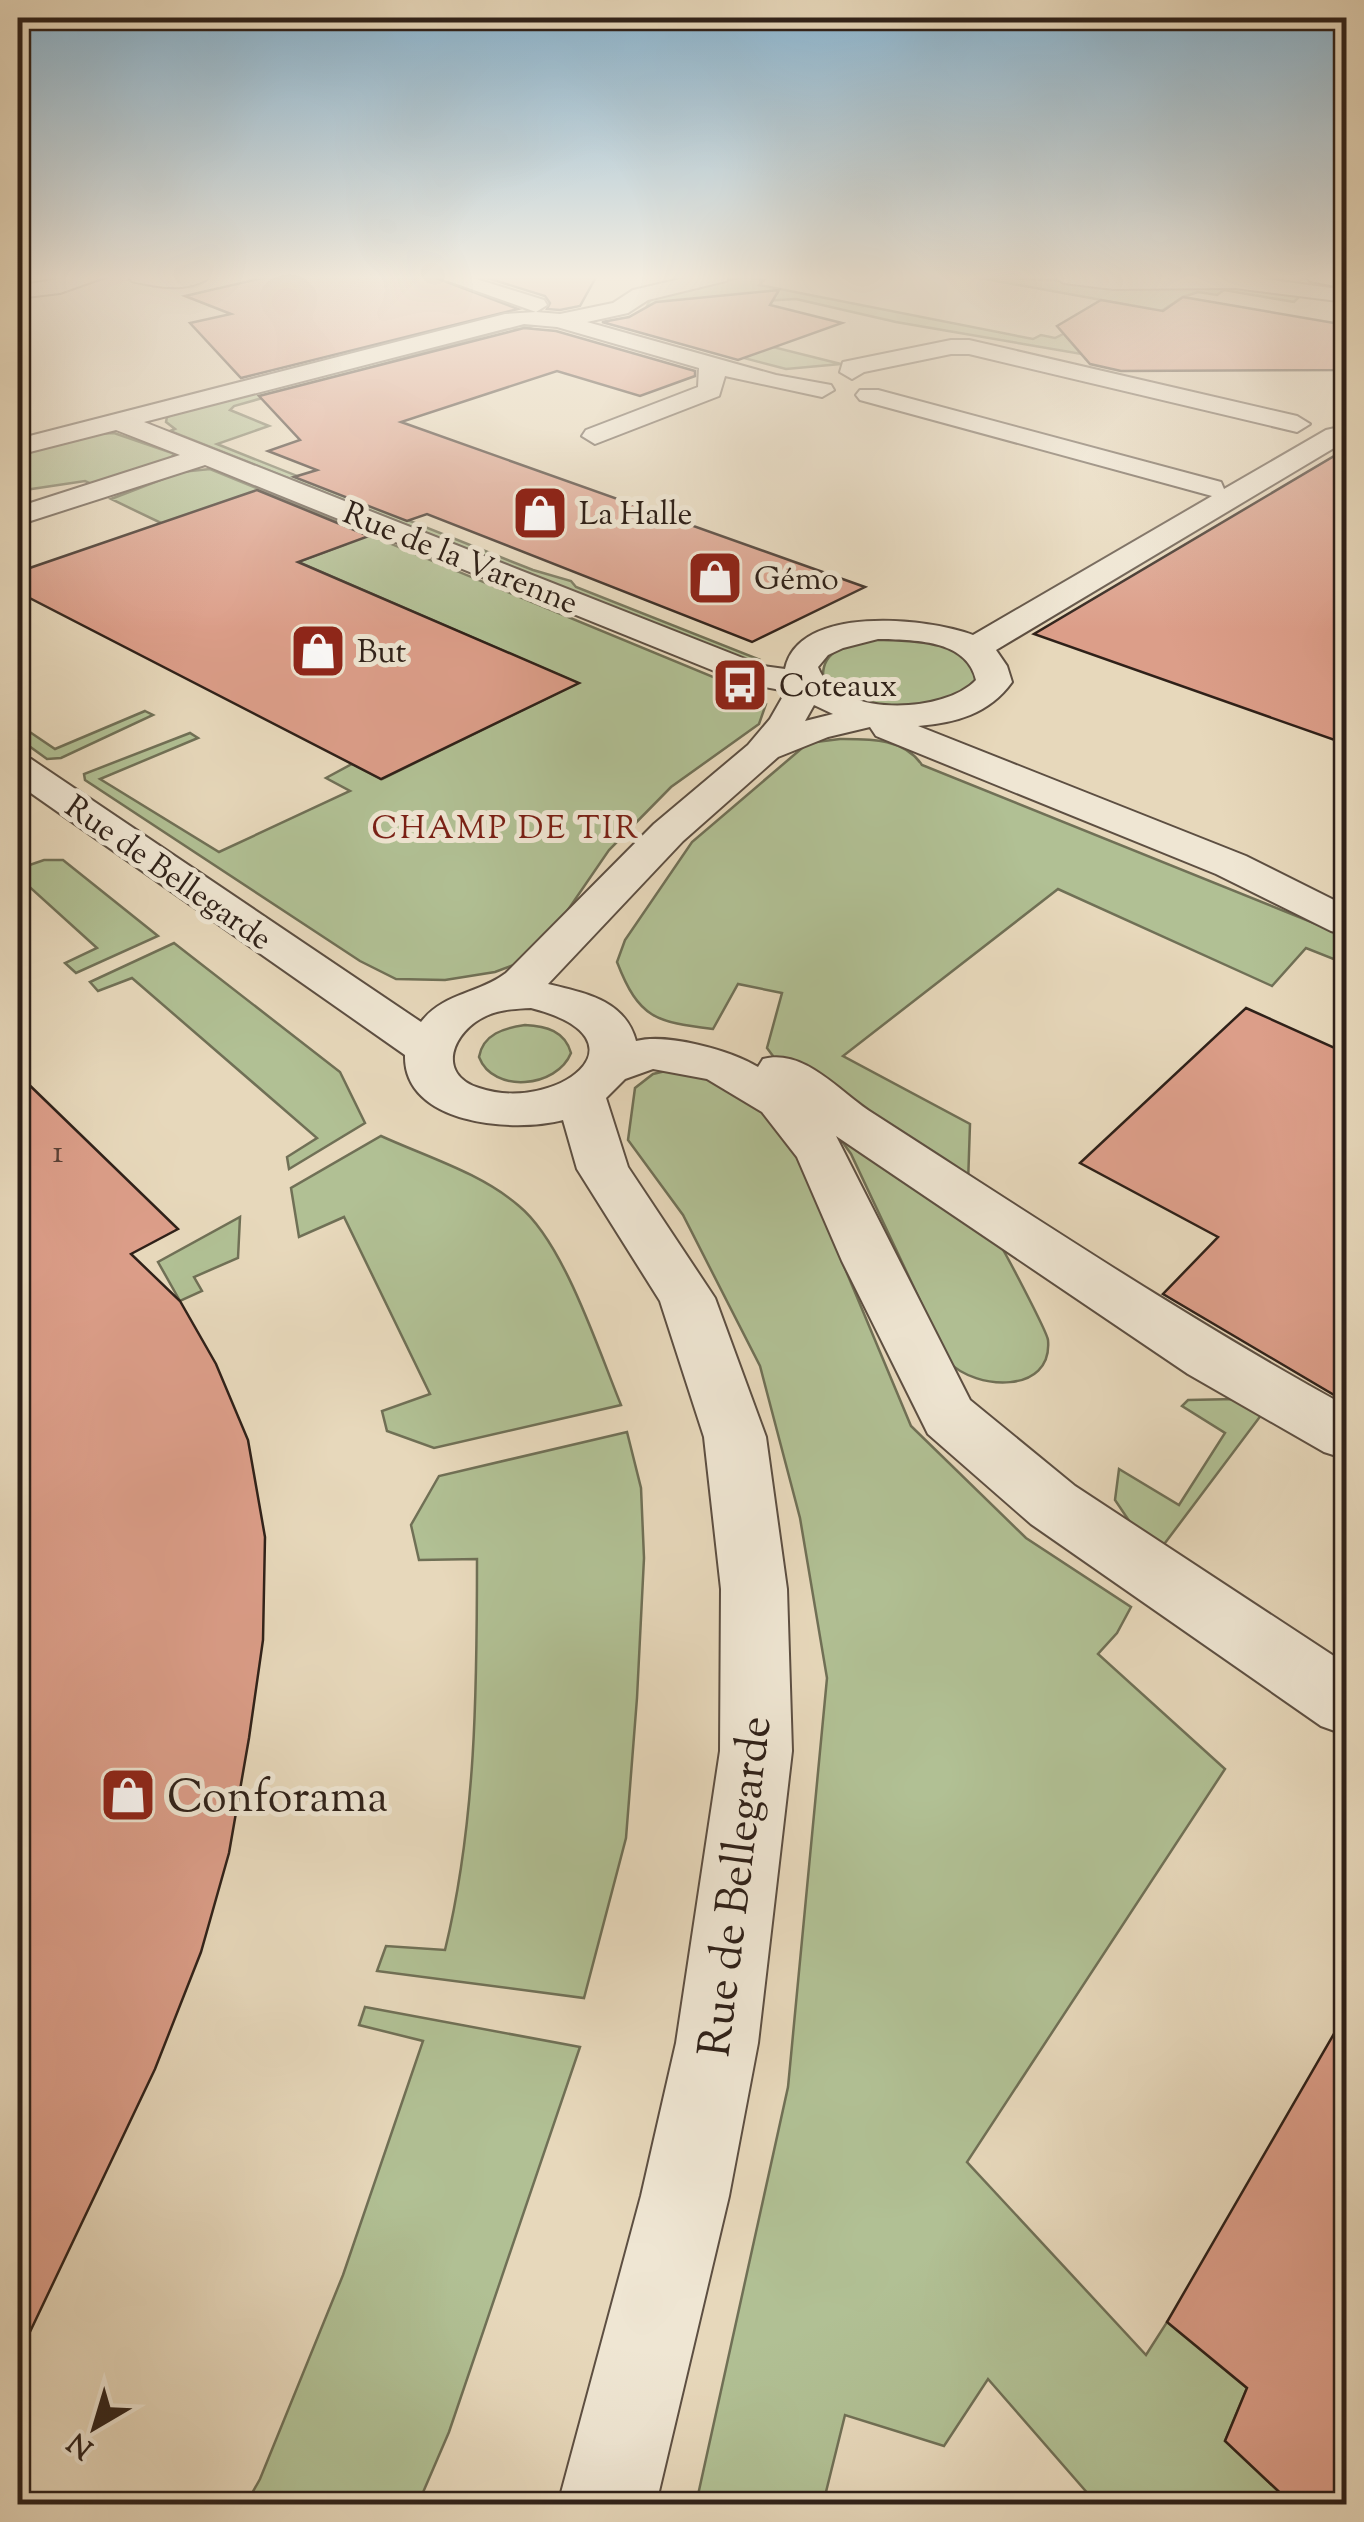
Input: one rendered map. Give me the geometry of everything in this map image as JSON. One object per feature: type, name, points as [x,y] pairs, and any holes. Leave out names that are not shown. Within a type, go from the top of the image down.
[{"type":"street","points":[[18,447],[214,395]]},
{"type":"street","points":[[594,436],[703,395]]},
{"type":"street","points":[[896,395],[1211,488]]},
{"type":"street","points":[[1189,395],[1328,426]]},
{"type":"street","name":"Rue de la Varenne","points":[[118,420],[756,676],[808,683]]},
{"type":"street","points":[[964,645],[1211,488],[1328,426]]},
{"type":"street","points":[[964,645],[1328,426]]},
{"type":"street","points":[[18,516],[206,456]]},
{"type":"street","name":"Rue de la Varenne","points":[[769,748],[816,729],[880,714],[933,714],[975,702],[994,682],[994,671],[964,645],[931,634],[878,629],[831,638],[804,658],[802,670],[808,683],[823,697],[880,714]]},
{"type":"street","name":"Rue de la Varenne","points":[[485,1002],[537,973],[619,882],[693,809],[769,748],[792,720],[808,683]]},
{"type":"street","points":[[880,714],[888,728],[1230,865],[1346,922]]},
{"type":"street","name":"Rue de Bellegarde","points":[[18,767],[427,1048]]},
{"type":"street","points":[[590,918],[584,979],[602,1054]]},
{"type":"street","name":"Rue de Bellegarde","points":[[321,978],[485,1002]]},
{"type":"street","points":[[602,1054],[582,1005],[559,997],[485,1002],[447,1019],[427,1048],[426,1065],[434,1082],[450,1096],[500,1112],[530,1112],[602,1054],[658,1035],[740,1049],[770,1064],[847,1120],[1209,1358],[1346,1434]]},
{"type":"street","points":[[602,1054],[650,1053],[721,1066],[779,1101],[820,1151],[870,1261],[949,1417],[1053,1505],[1346,1702]]},
{"type":"street","name":"Rue de Bellegarde","points":[[602,1054],[603,1169]]},
{"type":"street","name":"Rue de Bellegarde","points":[[530,1112],[603,1169],[687,1298],[736,1436],[754,1590],[756,1751],[718,2043],[607,2504]]},
{"type":"green space","points":[[245,395],[274,395],[230,410],[269,426],[217,444],[533,570],[571,581],[576,587],[758,659],[751,662],[170,431],[175,429],[166,422],[167,417]]},
{"type":"green space","points":[[114,433],[175,454],[164,463],[96,486],[85,481],[18,491],[18,455],[95,434]]},
{"type":"green space","points":[[210,469],[752,693],[766,704],[759,724],[671,787],[609,850],[550,936],[527,960],[495,972],[445,980],[396,979],[360,961],[85,780],[84,774],[190,733],[198,738],[100,779],[219,852],[350,791],[326,778],[352,764],[382,779],[578,683],[298,562],[346,544],[161,523],[111,499],[181,472]]},
{"type":"green space","points":[[874,639],[918,641],[948,648],[961,655],[976,678],[971,688],[925,706],[884,707],[855,699],[831,684],[823,674],[825,665],[841,648]]},
{"type":"green space","points":[[145,711],[153,715],[61,758],[47,759],[18,738],[18,724],[55,749]]},
{"type":"green space","points":[[840,739],[896,745],[922,765],[1346,936],[1346,964],[1306,948],[1272,986],[1058,889],[843,1056],[970,1124],[968,1184],[776,1060],[767,1048],[782,993],[738,984],[713,1029],[677,1024],[642,1006],[617,962],[625,940],[692,842],[808,743]]},
{"type":"green space","points":[[44,860],[63,860],[158,936],[76,973],[65,963],[97,948],[22,880],[18,881],[18,869]]},
{"type":"green space","points":[[174,943],[340,1072],[365,1123],[289,1169],[287,1157],[317,1138],[132,978],[98,991],[90,982]]},
{"type":"green space","points":[[525,1025],[554,1031],[564,1039],[571,1053],[553,1074],[539,1079],[525,1082],[497,1077],[479,1057],[481,1049],[496,1034]]},
{"type":"green space","points":[[678,1068],[713,1073],[787,1130],[911,1426],[1026,1538],[1131,1607],[1117,1633],[1098,1654],[1225,1769],[967,2162],[1146,2355],[1167,2322],[1247,2388],[1225,2441],[1292,2504],[1097,2504],[988,2379],[944,2446],[845,2415],[823,2504],[696,2504],[788,2087],[827,1678],[800,1518],[760,1366],[683,1215],[628,1140],[635,1088],[653,1074]]},
{"type":"green space","points":[[829,1123],[995,1237],[1048,1340],[1046,1358],[1038,1371],[1026,1379],[993,1382],[976,1378],[949,1362],[851,1154]]},
{"type":"green space","points":[[381,1136],[488,1184],[535,1223],[565,1270],[621,1405],[434,1448],[387,1431],[382,1411],[430,1394],[344,1217],[299,1237],[291,1188]]},
{"type":"green space","points":[[240,1217],[238,1258],[194,1277],[202,1291],[180,1301],[158,1262]]},
{"type":"green space","points":[[1235,1399],[1262,1414],[1159,1551],[1136,1531],[1115,1500],[1119,1469],[1179,1505],[1225,1433],[1182,1406],[1188,1400]]},
{"type":"green space","points":[[627,1432],[641,1488],[644,1558],[637,1698],[626,1838],[584,1998],[377,1971],[386,1946],[445,1950],[463,1853],[473,1756],[477,1559],[419,1560],[411,1525],[439,1476]]},
{"type":"green space","points":[[365,2007],[580,2047],[449,2432],[418,2504],[246,2504],[260,2479],[343,2275],[423,2041],[359,2025]]},
{"type":"building","points":[[485,395],[401,422],[865,587],[752,642],[427,514],[407,521],[294,477],[317,470],[268,451],[300,440],[259,396]]},
{"type":"building","points":[[1346,449],[1346,744],[1034,634]]},
{"type":"building","name":"But","points":[[257,490],[369,536],[298,562],[579,683],[381,779],[18,592],[18,572]]},
{"type":"building","points":[[1246,1008],[1346,1053],[1346,1402],[1163,1294],[1218,1237],[1080,1163]]},
{"type":"building","name":"Conforama","points":[[18,1074],[178,1229],[131,1254],[180,1301],[216,1364],[248,1440],[265,1537],[263,1640],[249,1738],[229,1853],[201,1952],[155,2069],[18,2357]]},
{"type":"building","points":[[1346,2013],[1346,2504],[1292,2504],[1225,2441],[1247,2388],[1167,2322]]},
{"type":"place","name":"La Halle","points":[[540,513]]},
{"type":"place","name":"Gémo","points":[[715,578]]},
{"type":"place","name":"But","points":[[318,651]]},
{"type":"place","name":"Coteaux","points":[[740,685]]},
{"type":"place","name":"Conforama","points":[[128,1795]]},
{"type":"district","name":"CHAMP DE TIR","points":[[506,827]]}]
